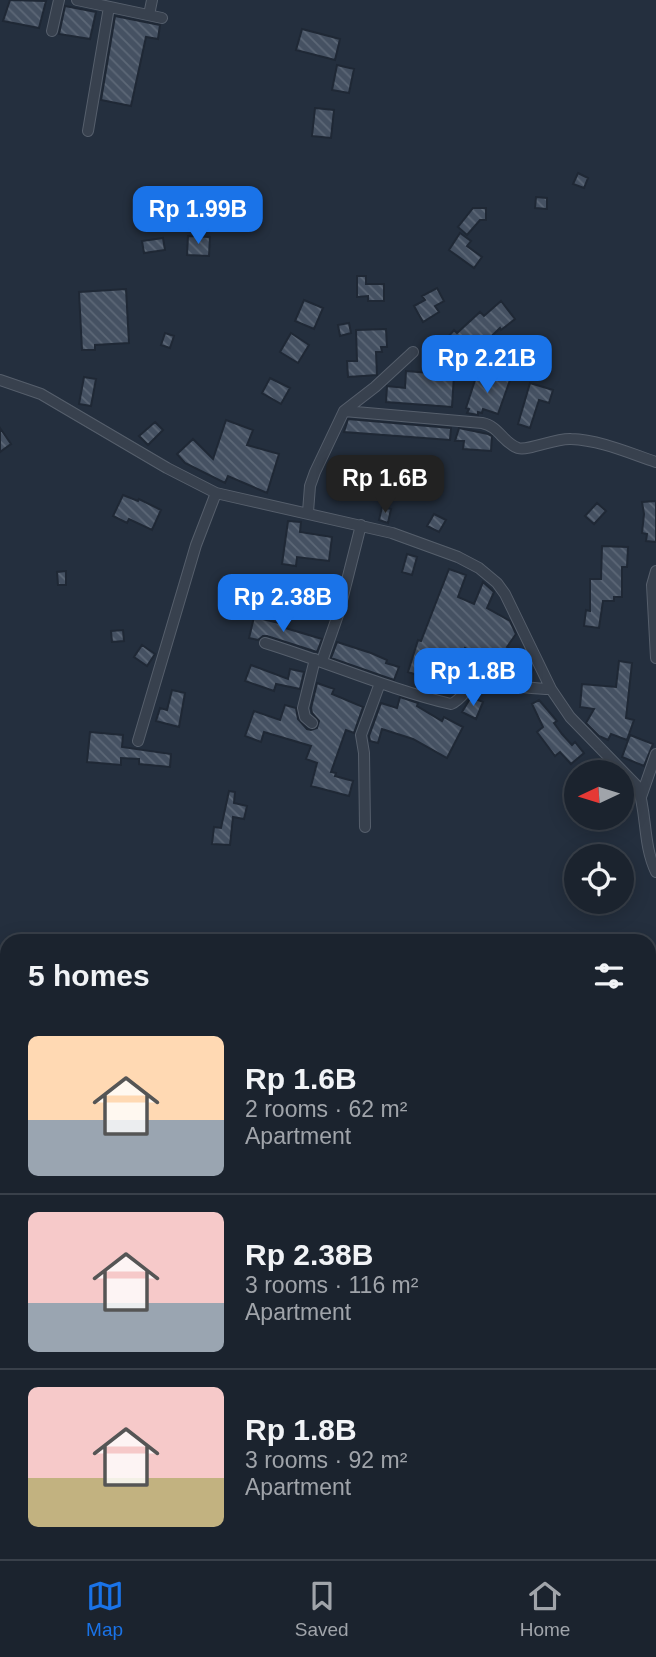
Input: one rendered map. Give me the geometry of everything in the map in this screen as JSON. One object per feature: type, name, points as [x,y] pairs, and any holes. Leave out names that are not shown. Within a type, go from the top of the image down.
[{"type":"street","points":[[51,31],[59,0]]},
{"type":"street","points":[[77,0],[97,2],[162,18]]},
{"type":"street","points":[[149,15],[152,0]]},
{"type":"street","points":[[88,131],[109,7]]},
{"type":"street","points":[[308,512],[310,486],[344,411],[397,369],[413,352]]},
{"type":"street","points":[[0,380],[41,394],[167,468],[216,493],[392,533],[458,557],[479,568],[497,583],[511,605],[551,690],[570,717],[612,762],[631,778],[641,797],[647,842],[656,872]]},
{"type":"street","points":[[344,411],[482,423],[495,428],[514,446],[520,448],[552,440],[575,439],[608,446],[656,462]]},
{"type":"street","points":[[138,741],[197,545],[216,493]]},
{"type":"street","points":[[312,723],[305,716],[303,708],[318,660],[339,612],[361,525]]},
{"type":"street","points":[[656,571],[652,585],[656,658]]},
{"type":"street","points":[[264,643],[451,704],[460,700],[471,685],[484,677],[524,687],[551,690]]},
{"type":"street","points":[[365,827],[362,735],[380,683]]},
{"type":"street","points":[[641,797],[656,754]]},
{"type":"building","points":[[10,0],[46,1],[39,28],[3,21]]},
{"type":"building","points":[[65,6],[96,12],[90,39],[59,34]]},
{"type":"building","points":[[115,16],[160,25],[158,39],[146,37],[131,106],[101,100]]},
{"type":"building","points":[[302,29],[340,39],[335,60],[296,50]]},
{"type":"building","points":[[337,65],[354,69],[349,93],[332,90]]},
{"type":"building","points":[[315,108],[334,110],[331,138],[312,136]]},
{"type":"building","points":[[578,173],[588,178],[584,188],[573,184]]},
{"type":"building","points":[[536,197],[547,198],[547,209],[535,208]]},
{"type":"building","points":[[473,208],[486,208],[486,220],[480,220],[467,235],[458,227]]},
{"type":"building","points":[[460,233],[471,241],[467,246],[482,257],[474,268],[449,250]]},
{"type":"building","points":[[188,236],[210,237],[209,256],[187,255]]},
{"type":"building","points":[[163,238],[165,250],[144,253],[142,241]]},
{"type":"building","points":[[357,276],[366,276],[366,284],[384,284],[384,301],[368,301],[368,296],[357,297]]},
{"type":"building","points":[[437,288],[444,301],[435,306],[439,312],[423,322],[414,306],[425,300],[422,296]]},
{"type":"building","points":[[126,289],[129,343],[95,345],[95,350],[82,350],[79,292]]},
{"type":"building","points":[[304,300],[323,308],[314,329],[295,321]]},
{"type":"building","points":[[501,301],[515,319],[501,330],[500,328],[476,351],[479,353],[468,366],[443,343],[454,330],[457,333],[480,312],[484,316]]},
{"type":"building","points":[[349,323],[351,333],[340,336],[338,325]]},
{"type":"building","points":[[386,329],[387,347],[381,347],[382,352],[376,352],[377,375],[348,377],[347,361],[357,361],[356,330]]},
{"type":"building","points":[[165,333],[174,336],[170,348],[161,345]]},
{"type":"building","points":[[291,333],[309,345],[298,363],[280,352]]},
{"type":"building","points":[[406,371],[454,375],[452,407],[386,402],[387,386],[405,388]]},
{"type":"building","points":[[475,373],[498,380],[499,376],[510,380],[498,414],[483,409],[478,415],[467,413],[469,409],[466,408],[476,377],[481,377]]},
{"type":"building","points":[[84,377],[96,379],[91,406],[79,404]]},
{"type":"building","points":[[270,378],[290,388],[281,404],[262,393]]},
{"type":"building","points":[[530,383],[553,390],[549,403],[539,400],[530,428],[518,424]]},
{"type":"building","points":[[348,419],[451,428],[450,440],[344,432]]},
{"type":"building","points":[[226,420],[253,430],[247,445],[279,454],[267,493],[228,476],[225,483],[185,463],[177,454],[193,439],[213,459]]},
{"type":"building","points":[[155,422],[163,430],[148,445],[139,436]]},
{"type":"building","points":[[0,428],[11,444],[0,452]]},
{"type":"building","points":[[459,428],[492,436],[491,451],[463,449],[464,441],[455,441]]},
{"type":"building","points":[[123,495],[138,501],[139,499],[161,510],[152,530],[129,519],[127,523],[113,516]]},
{"type":"building","points":[[656,501],[656,542],[646,541],[647,534],[642,533],[642,502]]},
{"type":"building","points":[[597,503],[606,511],[594,524],[585,516]]},
{"type":"building","points":[[382,507],[391,509],[388,523],[379,520]]},
{"type":"building","points":[[434,514],[446,520],[439,532],[427,526]]},
{"type":"building","points":[[288,521],[301,522],[300,532],[332,537],[329,561],[297,557],[296,566],[282,564]]},
{"type":"building","points":[[602,546],[628,547],[627,567],[622,567],[622,597],[614,597],[614,601],[603,601],[599,628],[584,626],[586,610],[590,611],[590,579],[601,579]]},
{"type":"building","points":[[407,554],[417,557],[412,575],[402,572]]},
{"type":"building","points":[[449,569],[466,575],[458,597],[474,604],[483,582],[494,592],[487,608],[510,621],[516,634],[507,647],[529,662],[533,670],[527,680],[504,672],[465,648],[460,659],[452,655],[450,659],[438,653],[435,661],[428,659],[423,677],[408,672],[418,640],[421,641]]},
{"type":"building","points":[[66,571],[66,585],[58,585],[57,572]]},
{"type":"building","points":[[254,617],[283,624],[282,627],[322,639],[317,652],[267,636],[258,640],[249,638]]},
{"type":"building","points":[[123,630],[124,641],[112,642],[111,631]]},
{"type":"building","points":[[337,642],[371,653],[387,660],[386,663],[399,667],[394,680],[331,658]]},
{"type":"building","points":[[142,645],[155,654],[147,666],[134,657]]},
{"type":"building","points":[[619,661],[632,663],[626,718],[634,720],[627,740],[611,734],[608,740],[599,736],[586,723],[594,709],[580,707],[582,684],[616,687]]},
{"type":"building","points":[[251,665],[288,679],[290,669],[304,672],[300,689],[276,684],[274,691],[245,681]]},
{"type":"building","points":[[317,683],[334,689],[332,694],[363,707],[354,733],[346,730],[331,772],[336,773],[335,776],[353,781],[349,796],[311,786],[317,763],[306,759],[311,746],[264,732],[261,742],[245,736],[254,711],[280,720],[285,705],[296,708],[298,719],[307,729],[317,728],[319,721],[311,708]]},
{"type":"building","points":[[172,690],[185,693],[179,727],[156,721],[160,708],[167,710]]},
{"type":"building","points":[[400,697],[418,703],[417,706],[442,721],[444,717],[463,727],[447,758],[413,739],[382,729],[378,743],[370,741],[369,736],[381,703],[397,708]]},
{"type":"building","points":[[471,697],[483,702],[476,719],[462,712]]},
{"type":"building","points":[[539,700],[557,721],[554,723],[562,734],[572,745],[575,742],[584,753],[576,760],[567,760],[560,752],[555,756],[537,732],[543,727],[532,704]]},
{"type":"building","points":[[90,732],[123,735],[122,747],[171,754],[170,767],[139,764],[139,759],[121,758],[121,765],[87,762]]},
{"type":"building","points":[[630,735],[653,744],[644,766],[622,757]]},
{"type":"building","points":[[229,791],[235,792],[234,803],[247,806],[244,819],[233,817],[230,845],[212,844],[214,827],[221,828]]}]
